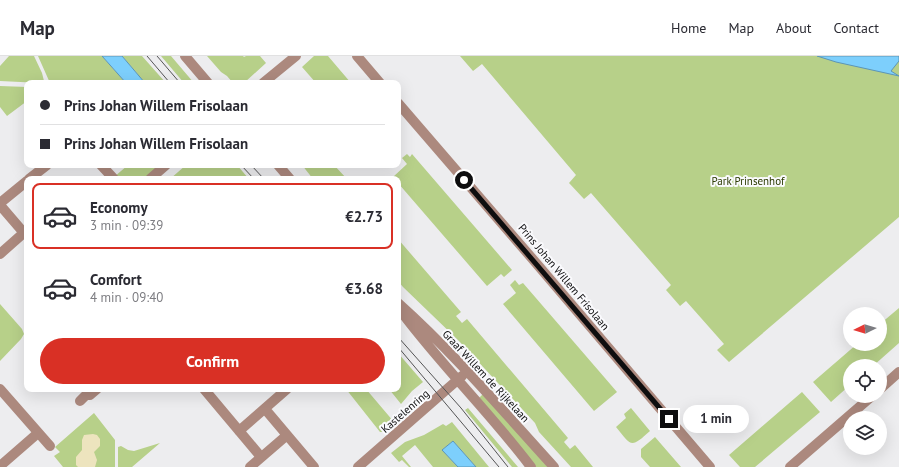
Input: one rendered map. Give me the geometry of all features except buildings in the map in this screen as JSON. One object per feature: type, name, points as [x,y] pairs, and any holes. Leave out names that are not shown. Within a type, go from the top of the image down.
[{"type":"street","points":[[185,56],[205,80]]},
{"type":"street","points":[[267,80],[296,56]]},
{"type":"street","points":[[357,56],[377,80]]},
{"type":"street","name":"Prins Johan Willem Frisolaan","points":[[401,106],[532,257],[710,467]]},
{"type":"street","points":[[33,176],[43,168]]},
{"type":"street","points":[[104,168],[111,176]]},
{"type":"street","points":[[153,176],[163,168]]},
{"type":"street","points":[[281,168],[287,176]]},
{"type":"street","points":[[24,184],[0,204],[24,230]]},
{"type":"street","points":[[0,254],[24,234]]},
{"type":"street","name":"Graaf Willem de Rijkelaan","points":[[401,306],[419,322],[467,372],[554,467]]},
{"type":"street","name":"Graaf Willem de Rijkelaan","points":[[401,311],[532,467]]},
{"type":"street","name":"Kastelenring","points":[[358,467],[467,372]]},
{"type":"street","points":[[887,383],[899,372]]},
{"type":"street","points":[[0,389],[50,446]]},
{"type":"street","points":[[80,401],[86,395],[90,395],[94,392]]},
{"type":"street","points":[[206,392],[262,457]]},
{"type":"street","points":[[239,431],[284,392]]},
{"type":"street","points":[[790,467],[864,403]]},
{"type":"street","points":[[264,409],[314,467]]},
{"type":"street","points":[[0,466],[38,433]]},
{"type":"street","points":[[250,467],[286,436]]},
{"type":"green space","points":[[9,56],[34,56],[44,80],[24,80],[24,82],[0,81],[0,66]]},
{"type":"green space","points":[[38,56],[102,56],[123,80],[49,80]]},
{"type":"green space","points":[[122,56],[142,56],[163,80],[142,80]]},
{"type":"green space","points":[[161,56],[171,56],[191,80],[181,80]]},
{"type":"green space","points":[[207,56],[260,56],[266,63],[247,80],[230,80]]},
{"type":"green space","points":[[314,56],[328,56],[348,80],[313,80],[302,67]]},
{"type":"green space","name":"Park Prinsenhof","points":[[460,56],[899,56],[899,217],[729,362],[717,350],[724,344],[686,301],[680,306],[666,290],[671,285],[591,193],[584,199],[569,183],[576,175],[482,64],[473,71]]},
{"type":"green space","points":[[0,86],[24,87],[24,103],[7,116],[0,107]]},
{"type":"green space","points":[[407,154],[410,157],[412,154],[512,270],[504,277],[501,274],[487,286],[401,186],[401,176],[394,176],[407,164],[402,158]]},
{"type":"green space","points":[[124,168],[156,168],[147,176],[115,176]]},
{"type":"green space","points":[[183,168],[240,168],[246,176],[173,176]]},
{"type":"green space","points":[[304,168],[337,168],[344,176],[311,176]]},
{"type":"green space","points":[[401,242],[461,312],[456,316],[462,323],[467,319],[568,438],[564,442],[570,449],[575,445],[593,467],[571,467],[539,432],[535,423],[459,341],[401,285]]},
{"type":"green space","points":[[515,280],[519,285],[523,283],[617,392],[594,411],[503,304],[516,293],[510,285]]},
{"type":"green space","points":[[0,304],[22,329],[24,334],[0,361]]},
{"type":"green space","points":[[899,308],[899,343],[881,359],[843,359],[843,391],[831,402],[813,382],[849,351],[887,351],[887,318]]},
{"type":"green space","points":[[401,356],[423,382],[412,391],[401,404],[391,392],[401,392]]},
{"type":"green space","points":[[348,392],[369,392],[394,422],[383,432],[380,432]]},
{"type":"green space","points":[[802,392],[820,412],[755,467],[740,467],[729,455]]},
{"type":"green space","points":[[483,394],[548,467],[536,467],[479,398]]},
{"type":"green space","points":[[468,408],[518,467],[512,467],[465,410]]},
{"type":"green space","points":[[631,408],[650,431],[635,443],[632,443],[625,438],[616,427],[626,418],[624,414]]},
{"type":"green space","points":[[94,413],[115,440],[115,467],[63,467],[54,456],[60,452],[55,447]]},
{"type":"green space","points":[[452,422],[489,467],[476,467],[453,441],[442,450],[458,467],[433,467],[415,445],[402,456],[411,467],[409,467],[402,460],[399,462],[391,453],[405,442],[424,435],[443,424],[446,426]]},
{"type":"green space","points":[[655,437],[681,467],[650,467],[641,457],[641,449]]},
{"type":"green space","points":[[160,443],[132,467],[118,467],[118,447],[121,446],[128,450],[134,451]]},
{"type":"sand","points":[[84,435],[97,435],[100,439],[100,446],[94,452],[97,460],[95,467],[78,467],[76,465],[76,457],[82,450],[82,440]]},
{"type":"water","points":[[102,56],[122,56],[142,80],[123,80]]},
{"type":"water","points":[[817,56],[899,56],[899,61],[891,71],[899,76],[836,62]]},
{"type":"water","points":[[453,441],[476,467],[458,467],[442,450]]},
{"type":"tram line","points":[[147,56],[167,80]]},
{"type":"tram line","points":[[157,56],[177,80]]},
{"type":"tram line","points":[[244,168],[251,176]]},
{"type":"tram line","points":[[254,168],[261,176]]},
{"type":"tram line","points":[[401,340],[461,408],[508,467]]},
{"type":"tram line","points":[[401,351],[499,467]]},
{"type":"route","points":[[464,180],[669,419]]}]
